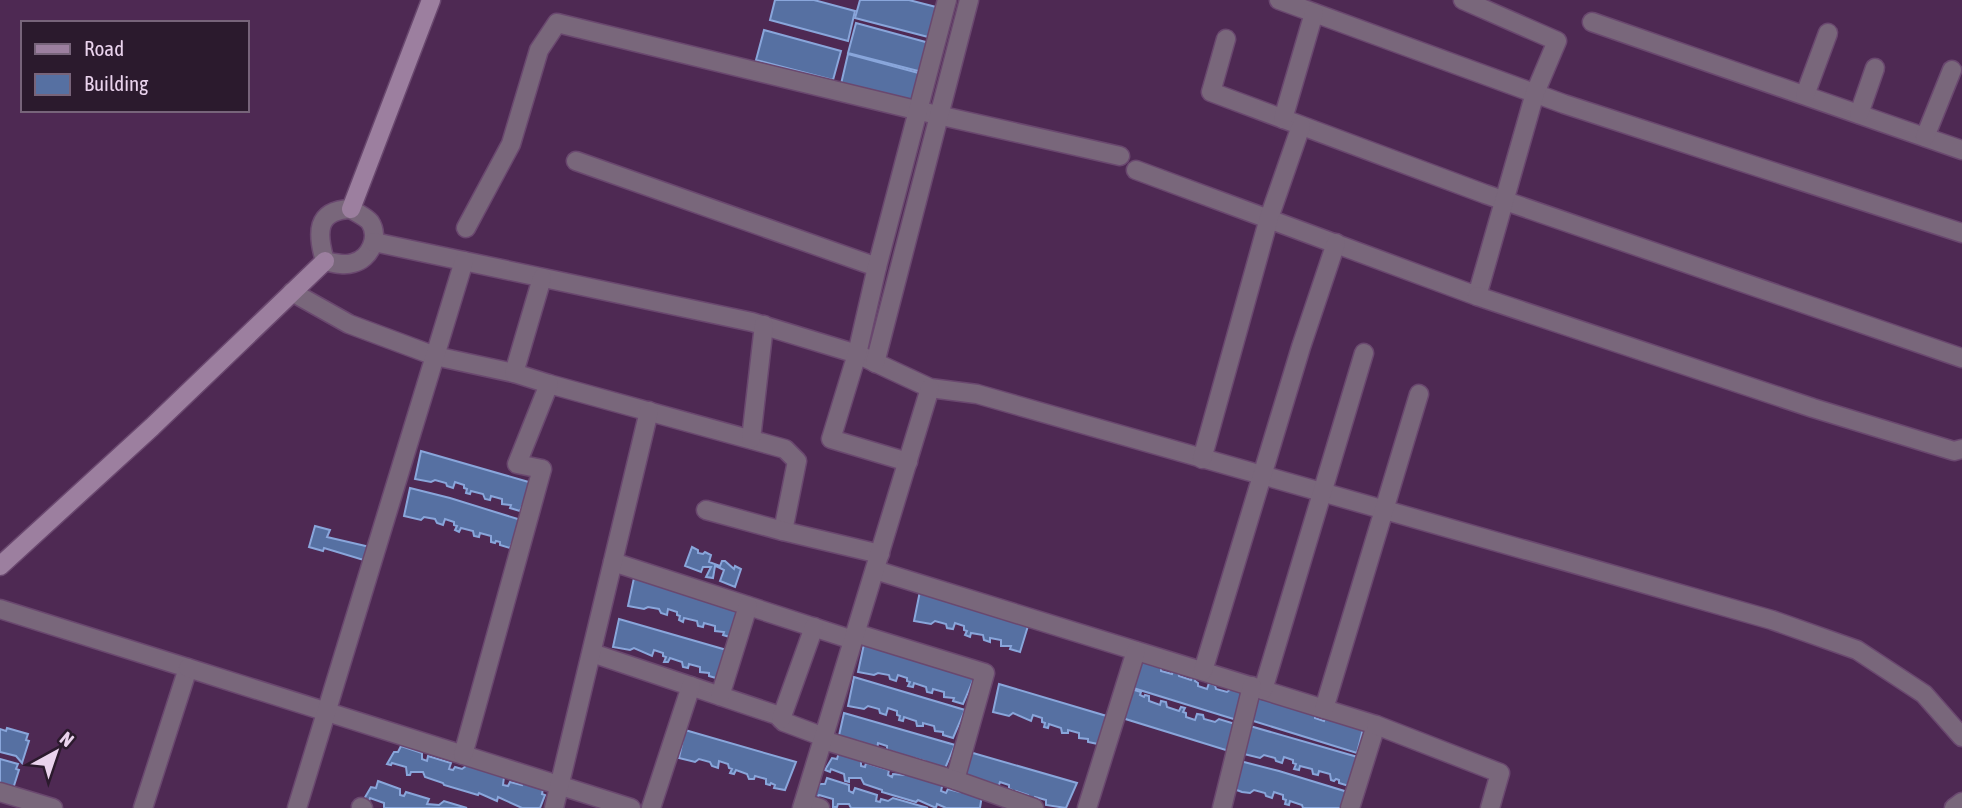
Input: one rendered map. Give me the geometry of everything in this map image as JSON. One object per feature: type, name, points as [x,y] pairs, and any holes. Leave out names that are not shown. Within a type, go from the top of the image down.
[{"type":"street","points":[[351,209],[431,0]]},
{"type":"street","points":[[908,462],[831,439],[857,354],[947,0]]},
{"type":"street","points":[[876,363],[969,0]]},
{"type":"street","points":[[1279,0],[1535,93],[1962,233]]},
{"type":"street","points":[[1463,0],[1557,41],[1535,93],[1476,296]]},
{"type":"street","points":[[1283,119],[1314,13]]},
{"type":"street","points":[[1592,22],[1962,150]]},
{"type":"street","points":[[466,228],[511,144],[538,50],[557,23],[920,111],[1120,156]]},
{"type":"street","points":[[1805,95],[1828,33]]},
{"type":"street","points":[[1226,39],[1211,92],[1503,200],[1962,358]]},
{"type":"street","points":[[1859,114],[1875,68]]},
{"type":"street","points":[[1925,137],[1952,70]]},
{"type":"street","points":[[1202,459],[1269,218],[1301,126]]},
{"type":"street","points":[[576,161],[877,267]]},
{"type":"street","points":[[1136,170],[1476,296],[1813,408],[1954,451],[1962,449]]},
{"type":"street","points":[[0,566],[152,427],[325,261],[353,264],[363,259],[374,242],[374,230],[369,221],[351,209],[330,214],[319,232],[325,261]]},
{"type":"street","points":[[374,242],[764,325],[857,354],[930,388],[977,394],[1735,609],[1857,650],[1924,694],[1962,737]]},
{"type":"street","points":[[1203,671],[1264,477],[1301,347],[1336,243]]},
{"type":"street","points":[[296,808],[464,261]]},
{"type":"street","points":[[513,373],[542,278]]},
{"type":"street","points":[[292,292],[349,324],[435,356],[513,373],[785,449],[797,461],[783,531]]},
{"type":"street","points":[[751,439],[764,325]]},
{"type":"street","points":[[1222,808],[1257,688],[1323,494],[1364,353]]},
{"type":"street","points":[[463,755],[542,469],[517,464],[549,384]]},
{"type":"street","points":[[809,806],[823,739],[930,388]]},
{"type":"street","points":[[1324,709],[1419,394]]},
{"type":"street","points":[[554,808],[649,411]]},
{"type":"street","points":[[706,510],[783,531],[1136,651],[1376,725],[1500,773],[1490,808]]},
{"type":"street","points":[[613,562],[814,628],[985,673],[955,780]]},
{"type":"street","points":[[720,696],[748,606]]},
{"type":"street","points":[[0,609],[631,808]]},
{"type":"street","points":[[781,719],[814,628]]},
{"type":"street","points":[[1087,808],[1136,651]]},
{"type":"street","points":[[592,653],[778,715],[781,719],[823,739],[1034,808]]},
{"type":"street","points":[[143,808],[188,668]]},
{"type":"street","points":[[651,808],[691,686]]},
{"type":"street","points":[[1350,808],[1376,725]]},
{"type":"street","points":[[0,792],[53,808]]},
{"type":"street","points":[[1954,808],[1962,802]]},
{"type":"building","points":[[775,0],[814,0],[855,11],[848,41],[770,20]]},
{"type":"building","points":[[860,0],[909,0],[940,8],[932,38],[855,18]]},
{"type":"building","points":[[856,23],[933,44],[926,73],[848,53]]},
{"type":"building","points":[[764,30],[841,51],[833,80],[756,60]]},
{"type":"building","points":[[848,54],[926,75],[918,104],[841,84]]},
{"type":"building","points":[[421,451],[532,483],[520,511],[510,508],[511,505],[502,504],[502,499],[491,496],[490,500],[485,499],[483,494],[471,491],[470,494],[466,493],[464,485],[455,482],[453,488],[435,480],[431,482],[415,479]]},
{"type":"building","points":[[410,488],[521,520],[510,548],[500,545],[500,542],[491,542],[491,536],[480,533],[479,537],[474,536],[473,531],[461,528],[459,532],[455,530],[457,526],[454,522],[445,519],[443,525],[435,519],[424,517],[421,520],[404,516]]},
{"type":"building","points":[[315,526],[330,530],[327,537],[370,547],[367,561],[324,548],[323,551],[309,547]]},
{"type":"building","points":[[692,547],[698,550],[698,553],[711,555],[709,562],[720,566],[722,561],[725,561],[734,569],[735,566],[741,569],[735,587],[720,581],[724,570],[718,567],[715,566],[713,578],[706,577],[711,567],[703,567],[701,572],[685,566]]},
{"type":"building","points":[[634,578],[745,610],[733,638],[723,635],[724,632],[715,631],[715,626],[704,623],[703,627],[698,626],[697,621],[684,618],[683,622],[679,620],[677,612],[668,609],[667,615],[659,609],[628,606]]},
{"type":"building","points":[[920,591],[1028,626],[1020,652],[1010,649],[1011,646],[1001,646],[1001,640],[990,638],[990,642],[984,640],[983,635],[965,635],[967,631],[964,626],[955,623],[953,629],[935,621],[931,624],[914,621]]},
{"type":"building","points":[[619,619],[730,651],[719,679],[709,676],[709,673],[700,672],[700,667],[689,664],[688,668],[683,667],[682,662],[670,658],[668,662],[664,662],[666,657],[663,653],[654,650],[652,656],[634,648],[630,650],[613,647]]},
{"type":"building","points":[[864,644],[975,676],[963,704],[953,701],[954,698],[944,697],[944,692],[933,689],[932,693],[927,692],[926,687],[914,683],[913,687],[908,686],[910,682],[907,678],[898,675],[896,681],[890,679],[889,675],[858,672]]},
{"type":"building","points":[[1142,659],[1152,662],[1152,665],[1161,666],[1161,671],[1172,674],[1173,671],[1178,671],[1179,676],[1191,680],[1192,676],[1196,678],[1198,686],[1207,689],[1209,683],[1215,685],[1216,689],[1227,692],[1231,689],[1247,693],[1240,721],[1130,687]]},
{"type":"building","points":[[854,677],[965,710],[953,738],[935,731],[934,726],[923,723],[923,726],[917,726],[916,721],[904,717],[903,721],[899,720],[897,711],[888,708],[886,715],[880,713],[879,709],[868,706],[864,709],[848,706]]},
{"type":"building","points":[[999,684],[1110,717],[1098,744],[1088,742],[1088,739],[1079,738],[1079,733],[1068,730],[1068,733],[1062,733],[1061,728],[1049,724],[1048,728],[1044,727],[1042,718],[1033,715],[1031,721],[1013,713],[1009,716],[993,712]]},
{"type":"building","points":[[1131,689],[1141,692],[1140,695],[1144,697],[1149,696],[1149,701],[1160,705],[1161,701],[1166,702],[1167,707],[1179,711],[1181,707],[1185,708],[1183,712],[1186,717],[1195,720],[1197,714],[1215,722],[1219,719],[1235,724],[1229,751],[1119,717]]},
{"type":"building","points":[[1259,691],[1315,714],[1315,718],[1324,721],[1326,715],[1364,725],[1357,753],[1247,719]]},
{"type":"building","points":[[844,713],[955,745],[943,773],[925,766],[925,761],[914,758],[913,762],[908,761],[906,756],[894,752],[893,756],[889,755],[887,746],[878,743],[877,750],[858,741],[854,744],[838,740]]},
{"type":"building","points":[[1250,726],[1361,758],[1349,786],[1336,779],[1331,780],[1330,774],[1319,771],[1318,775],[1313,774],[1312,769],[1300,766],[1299,770],[1294,769],[1296,764],[1293,760],[1284,757],[1282,763],[1264,755],[1260,758],[1244,754]]},
{"type":"building","points":[[7,728],[28,734],[26,740],[29,741],[22,763],[16,756],[0,752],[0,729],[6,731]]},
{"type":"building","points":[[685,730],[796,762],[785,790],[774,788],[775,785],[771,783],[766,784],[766,779],[755,776],[754,779],[749,779],[747,774],[736,770],[734,774],[730,773],[732,769],[728,764],[719,761],[718,768],[699,759],[695,762],[679,758]]},
{"type":"building","points":[[401,746],[422,753],[422,759],[427,761],[428,756],[451,763],[449,769],[471,766],[504,777],[503,785],[508,786],[510,782],[523,783],[543,789],[542,794],[545,795],[540,808],[522,808],[498,797],[497,801],[479,793],[478,795],[444,785],[425,777],[423,772],[411,772],[407,775],[406,767],[387,764]]},
{"type":"building","points":[[966,751],[1077,783],[1066,808],[1046,805],[1046,800],[1035,797],[1034,800],[1029,799],[1028,795],[1016,791],[1015,795],[1011,794],[1009,785],[1000,782],[998,788],[980,780],[960,779]]},
{"type":"building","points":[[839,752],[861,760],[861,766],[865,767],[866,763],[889,770],[888,775],[892,777],[893,774],[904,775],[905,772],[943,783],[941,791],[946,793],[948,789],[960,792],[962,789],[982,795],[980,808],[946,808],[937,804],[936,808],[918,800],[916,802],[882,792],[864,784],[861,778],[849,778],[849,782],[845,781],[844,774],[831,769],[830,772],[825,770],[832,758],[837,759]]},
{"type":"building","points":[[0,759],[18,764],[16,769],[19,770],[12,792],[0,784]]},
{"type":"building","points":[[1240,761],[1351,793],[1345,808],[1303,808],[1302,805],[1290,801],[1289,805],[1285,804],[1283,795],[1274,792],[1272,798],[1254,790],[1250,793],[1242,792],[1234,789]]},
{"type":"building","points":[[827,778],[849,785],[849,791],[853,793],[855,788],[877,795],[876,801],[893,798],[928,808],[851,808],[849,804],[833,807],[833,799],[813,796],[815,789],[820,784],[825,784]]},
{"type":"building","points":[[378,781],[400,789],[400,795],[404,796],[406,792],[429,799],[427,804],[439,805],[444,801],[467,808],[384,808],[384,803],[370,798],[369,801],[364,799],[371,787],[376,788]]}]
